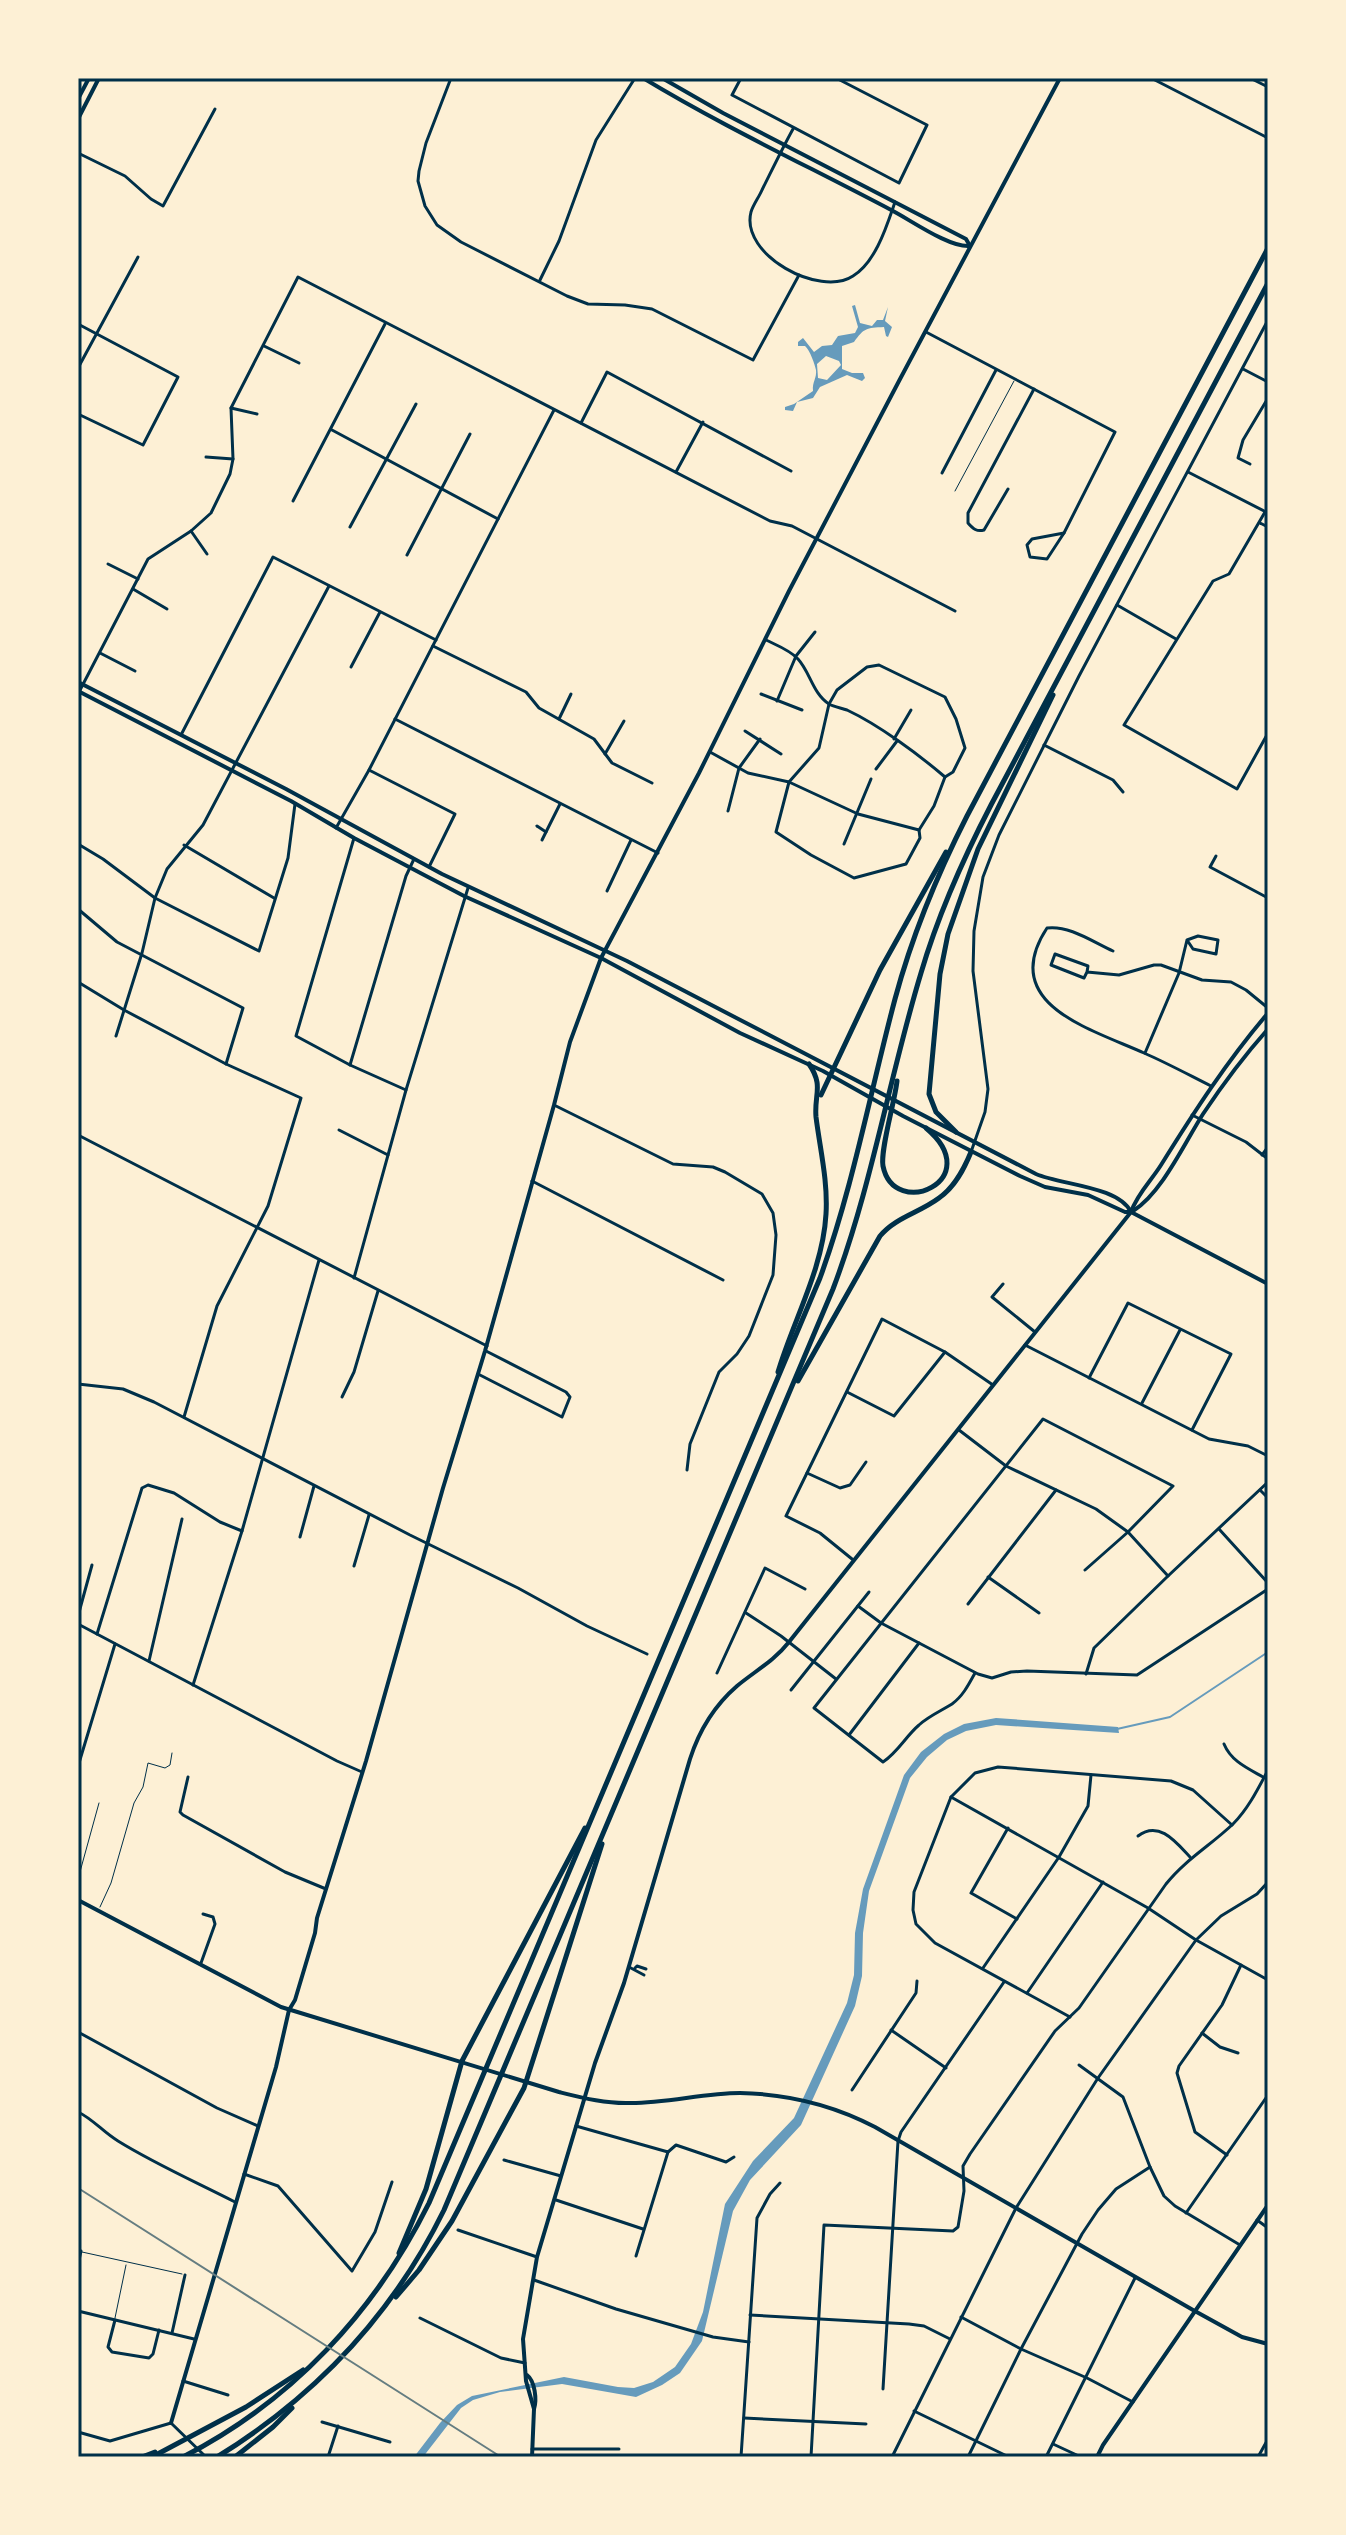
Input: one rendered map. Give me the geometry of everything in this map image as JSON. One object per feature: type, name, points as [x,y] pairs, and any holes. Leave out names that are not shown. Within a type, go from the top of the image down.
[{"type":"highway","points":[[819,1134],[820,1100],[829,1074],[886,958],[959,831],[1268,248]]},
{"type":"highway","points":[[217,2457],[269,2423],[328,2372],[363,2336],[412,2269],[438,2222],[827,1304],[872,1171],[926,957],[955,879],[983,820],[1268,283]]},
{"type":"highway","points":[[956,1132],[936,1112],[929,1094],[945,946],[975,855],[1044,717],[1065,666]]},
{"type":"highway","points":[[183,2457],[263,2407],[314,2363],[352,2324],[390,2272],[429,2203],[831,1247],[854,1171],[905,967],[929,899],[959,831]]},
{"type":"highway","points":[[899,1057],[895,1097],[882,1161],[891,1182],[907,1192],[923,1192],[933,1187],[946,1170],[943,1146],[926,1128]]},
{"type":"highway","points":[[768,1402],[824,1233],[826,1188],[816,1110],[819,1084],[809,1064]]},
{"type":"highway","points":[[789,1395],[880,1236],[896,1221],[946,1193],[971,1152]]},
{"type":"highway","points":[[390,2272],[426,2189],[461,2063],[596,1811]]},
{"type":"highway","points":[[384,2309],[412,2279],[440,2240],[526,2083],[610,1819]]},
{"type":"highway","points":[[152,2457],[246,2407],[314,2363]]},
{"type":"highway","points":[[235,2457],[280,2421],[305,2393]]},
{"type":"highway","points":[[142,2457],[171,2446]]},
{"type":"main road","points":[[78,99],[89,78]]},
{"type":"main road","points":[[78,119],[99,78]]},
{"type":"main road","points":[[643,78],[703,113],[962,247],[970,246]]},
{"type":"main road","points":[[662,78],[966,239],[970,246]]},
{"type":"main road","points":[[171,2423],[279,2055],[289,2010],[295,2000],[363,1772],[486,1348],[570,1042],[601,958],[1060,78]]},
{"type":"main road","points":[[80,684],[236,763],[468,888],[605,951],[1042,1177],[1102,1192],[1128,1206],[1131,1212]]},
{"type":"main road","points":[[79,692],[295,804],[409,868],[601,958],[740,1033],[829,1074],[971,1152],[1037,1184],[1088,1195],[1131,1212],[1268,1284]]},
{"type":"main road","points":[[517,919],[536,925],[543,921]]},
{"type":"main road","points":[[532,2457],[534,2409],[526,2381],[523,2335],[537,2257],[584,2098],[632,1968],[700,1732],[728,1695],[767,1665],[789,1642],[1131,1212],[1135,1201],[1211,1086],[1268,1011]]},
{"type":"main road","points":[[1131,1212],[1141,1206],[1165,1176],[1228,1077],[1268,1029]]},
{"type":"main road","points":[[78,1900],[289,2010],[526,2083],[584,2098],[634,2103],[737,2093],[786,2096],[827,2107],[859,2119],[1242,2337],[1268,2344]]},
{"type":"main road","points":[[1097,2457],[1193,2310],[1268,2205]]},
{"type":"street","points":[[451,78],[420,164],[418,181],[425,206],[437,225],[449,234],[588,304],[652,309],[753,360],[799,275]]},
{"type":"street","points":[[539,281],[559,241],[594,145],[635,78]]},
{"type":"street","points":[[741,78],[732,95],[899,183],[927,125],[836,78]]},
{"type":"street","points":[[1151,78],[1268,138]]},
{"type":"street","points":[[1250,78],[1268,87]]},
{"type":"street","points":[[78,153],[125,176],[163,206],[215,109]]},
{"type":"street","points":[[793,129],[750,214],[752,233],[758,248],[770,258],[820,283],[852,278],[865,266],[895,202]]},
{"type":"street","points":[[78,368],[138,257]]},
{"type":"street","points":[[79,692],[80,684],[100,653],[148,559],[191,531],[211,513],[230,474],[233,459],[231,408],[298,277],[770,521],[792,526],[818,538],[955,611]]},
{"type":"street","points":[[971,1152],[985,1112],[988,1089],[973,971],[973,940],[977,902],[996,842],[1268,320]]},
{"type":"street","points":[[293,501],[386,323]]},
{"type":"street","points":[[78,324],[178,377],[143,445],[78,414]]},
{"type":"street","points":[[926,332],[1115,432],[1064,533],[1047,559],[1030,557],[1027,545],[1032,539],[1064,533]]},
{"type":"street","points":[[264,346],[299,363]]},
{"type":"street","points":[[1242,369],[1268,382]]},
{"type":"street","points":[[942,473],[996,370]]},
{"type":"street","points":[[581,423],[607,372],[791,471]]},
{"type":"street","points":[[1008,489],[984,530],[972,529],[968,523],[968,513],[1034,389]]},
{"type":"street","points":[[1250,464],[1238,458],[1243,440],[1268,398]]},
{"type":"street","points":[[350,527],[416,404]]},
{"type":"street","points":[[231,408],[257,414]]},
{"type":"street","points":[[336,828],[369,770],[554,410]]},
{"type":"street","points":[[676,472],[703,422]]},
{"type":"street","points":[[331,429],[498,519]]},
{"type":"street","points":[[407,555],[470,434]]},
{"type":"street","points":[[206,457],[233,459]]},
{"type":"street","points":[[1188,472],[1267,512],[1229,574],[1213,581],[1124,725],[1237,789],[1268,733]]},
{"type":"street","points":[[1260,523],[1268,527]]},
{"type":"street","points":[[191,531],[207,554]]},
{"type":"street","points":[[181,735],[273,557],[436,640]]},
{"type":"street","points":[[108,564],[138,579]]},
{"type":"street","points":[[116,1036],[142,953],[155,898],[167,869],[203,825],[329,586]]},
{"type":"street","points":[[133,589],[167,609]]},
{"type":"street","points":[[1117,605],[1177,639]]},
{"type":"street","points":[[351,667],[380,612]]},
{"type":"street","points":[[777,701],[796,656],[815,632]]},
{"type":"street","points":[[766,640],[796,656],[816,690],[829,704],[847,710],[895,740],[945,777]]},
{"type":"street","points":[[433,646],[526,692],[539,708],[594,739],[612,763],[652,783]]},
{"type":"street","points":[[100,653],[135,671]]},
{"type":"street","points":[[879,665],[945,697],[956,719],[965,748],[953,772],[945,777],[906,864],[854,878],[776,832],[789,782],[819,748],[829,704],[837,690],[867,667],[879,665]]},
{"type":"street","points":[[559,719],[571,694]]},
{"type":"street","points":[[761,694],[802,710]]},
{"type":"street","points":[[876,769],[911,710]]},
{"type":"street","points":[[395,719],[658,853]]},
{"type":"street","points":[[605,754],[624,721]]},
{"type":"street","points":[[745,731],[781,754]]},
{"type":"street","points":[[728,811],[739,768],[760,739]]},
{"type":"street","points":[[1044,745],[1113,780],[1123,792]]},
{"type":"street","points":[[710,752],[748,773],[789,782],[858,814],[919,830]]},
{"type":"street","points":[[369,770],[455,814],[429,867]]},
{"type":"street","points":[[844,844],[871,779]]},
{"type":"street","points":[[78,844],[155,898],[259,951],[288,858],[295,804]]},
{"type":"street","points":[[542,840],[560,804]]},
{"type":"street","points":[[537,826],[546,832]]},
{"type":"street","points":[[354,838],[296,1036],[406,1090]]},
{"type":"street","points":[[607,891],[631,840]]},
{"type":"street","points":[[184,845],[274,898]]},
{"type":"street","points":[[1216,856],[1210,867],[1268,898]]},
{"type":"street","points":[[350,1065],[414,859]]},
{"type":"street","points":[[354,1278],[406,1090],[468,888]]},
{"type":"street","points":[[78,909],[117,942],[243,1008],[226,1064]]},
{"type":"street","points":[[1113,951],[1078,934],[1047,928],[1041,936],[1031,971],[1037,990],[1067,1019],[1211,1086]]},
{"type":"street","points":[[1198,936],[1218,940],[1216,954],[1193,949],[1187,940],[1198,936]]},
{"type":"street","points":[[1145,1053],[1179,973],[1187,940]]},
{"type":"street","points":[[1055,954],[1088,966],[1087,972],[1084,978],[1051,965],[1055,954]]},
{"type":"street","points":[[1087,972],[1119,975],[1154,965],[1202,980],[1231,982],[1246,990],[1268,1011]]},
{"type":"street","points":[[78,982],[226,1064],[301,1098],[268,1206],[217,1306],[184,1417]]},
{"type":"street","points":[[554,1105],[673,1164],[713,1167],[725,1172],[762,1194],[773,1213],[776,1235],[773,1275],[749,1336],[719,1372],[690,1444],[687,1470]]},
{"type":"street","points":[[1192,1114],[1238,1137],[1268,1159]]},
{"type":"street","points":[[339,1130],[388,1155]]},
{"type":"street","points":[[78,1135],[378,1290],[570,1397],[562,1417],[478,1374]]},
{"type":"street","points":[[1262,1155],[1268,1147]]},
{"type":"street","points":[[532,1181],[723,1280]]},
{"type":"street","points":[[193,1685],[242,1531],[319,1259]]},
{"type":"street","points":[[1003,1284],[992,1297],[1035,1332]]},
{"type":"street","points":[[342,1397],[354,1372],[378,1290]]},
{"type":"street","points":[[1089,1378],[1128,1303],[1231,1354],[1192,1430]]},
{"type":"street","points":[[855,1561],[820,1533],[786,1516],[882,1319],[945,1352],[993,1385]]},
{"type":"street","points":[[1142,1403],[1180,1330]]},
{"type":"street","points":[[1024,1345],[1192,1430],[1221,1442],[1248,1446],[1268,1456]]},
{"type":"street","points":[[847,1392],[894,1416],[945,1352]]},
{"type":"street","points":[[78,1384],[123,1389],[184,1417],[428,1545],[647,1654]]},
{"type":"street","points":[[975,1673],[954,1703],[938,1710],[883,1762],[814,1708],[1043,1419],[1173,1486],[1085,1570]]},
{"type":"street","points":[[959,1430],[1006,1466],[1096,1509],[1128,1532],[1168,1576]]},
{"type":"street","points":[[807,1473],[840,1488],[850,1485],[866,1462]]},
{"type":"street","points":[[1086,1674],[1094,1648],[1268,1482]]},
{"type":"street","points":[[97,1634],[142,1488],[148,1485],[174,1493],[220,1522],[242,1531]]},
{"type":"street","points":[[300,1537],[315,1485]]},
{"type":"street","points":[[968,1604],[1056,1490]]},
{"type":"street","points":[[1260,1490],[1268,1498]]},
{"type":"street","points":[[354,1566],[369,1514]]},
{"type":"street","points":[[149,1661],[182,1519]]},
{"type":"street","points":[[858,1606],[881,1623],[975,1673],[992,1678],[1027,1671],[1137,1675],[1268,1586],[1219,1529]]},
{"type":"street","points":[[78,1616],[92,1565]]},
{"type":"street","points":[[717,1673],[765,1568],[805,1589]]},
{"type":"street","points":[[988,1577],[1039,1613]]},
{"type":"street","points":[[791,1690],[869,1592]]},
{"type":"street","points":[[746,1613],[836,1679]]},
{"type":"street","points":[[78,1624],[363,1772]]},
{"type":"street","points":[[849,1736],[919,1643]]},
{"type":"street","points":[[79,1763],[115,1644]]},
{"type":"street","points":[[1224,1744],[1235,1760],[1264,1777]]},
{"type":"street","points":[[1070,2017],[935,1943],[916,1924],[914,1892],[951,1797],[975,1773],[998,1767],[1171,1781],[1202,1797],[1232,1825]]},
{"type":"street","points":[[811,2457],[824,2225],[953,2231],[958,2227],[964,2191],[963,2166],[970,2154],[1055,2031],[1079,2008],[1176,1870],[1232,1825],[1250,1803],[1268,1770]]},
{"type":"street","points":[[983,1968],[1059,1857],[1088,1806],[1091,1774]]},
{"type":"street","points":[[188,1777],[180,1812],[183,1815],[285,1872],[326,1889]]},
{"type":"street","points":[[951,1797],[1268,1980]]},
{"type":"street","points":[[1008,1828],[971,1893],[1017,1919]]},
{"type":"street","points":[[1138,1836],[1152,1829],[1165,1833],[1190,1858]]},
{"type":"street","points":[[1027,1993],[1103,1882]]},
{"type":"street","points":[[892,2457],[1016,2208],[1098,2078],[1196,1940],[1221,1916],[1257,1894],[1268,1882]]},
{"type":"street","points":[[201,1963],[215,1924],[213,1917],[203,1914]]},
{"type":"street","points":[[1227,2155],[1195,2132],[1177,2073],[1222,2005],[1241,1965]]},
{"type":"street","points":[[644,1975],[632,1968],[646,1969]]},
{"type":"street","points":[[852,2090],[916,1993],[917,1981]]},
{"type":"street","points":[[883,2389],[898,2141],[901,2132],[1005,1981]]},
{"type":"street","points":[[891,2030],[946,2068]]},
{"type":"street","points":[[78,2032],[217,2108],[258,2126]]},
{"type":"street","points":[[1202,2033],[1220,2047],[1238,2053]]},
{"type":"street","points":[[1079,2065],[1123,2097],[1164,2196],[1240,2245]]},
{"type":"street","points":[[1186,2213],[1268,2095]]},
{"type":"street","points":[[78,2112],[119,2142],[235,2202]]},
{"type":"street","points":[[576,2126],[668,2152]]},
{"type":"street","points":[[636,2256],[668,2152],[676,2145],[726,2162],[734,2157]]},
{"type":"street","points":[[504,2160],[561,2176]]},
{"type":"street","points":[[968,2457],[1077,2243],[1116,2189],[1150,2167]]},
{"type":"street","points":[[244,2174],[278,2186],[352,2271],[375,2232],[392,2182]]},
{"type":"street","points":[[741,2457],[757,2218],[780,2183]]},
{"type":"street","points":[[554,2199],[643,2229]]},
{"type":"street","points":[[1257,2220],[1268,2228]]},
{"type":"street","points":[[458,2230],[537,2257]]},
{"type":"street","points":[[78,2265],[80,2251]]},
{"type":"street","points":[[172,2333],[185,2275]]},
{"type":"street","points":[[1046,2457],[1135,2278]]},
{"type":"street","points":[[532,2279],[616,2309],[713,2337],[749,2342]]},
{"type":"street","points":[[78,2311],[194,2339]]},
{"type":"street","points":[[750,2315],[924,2326],[950,2339]]},
{"type":"street","points":[[961,2317],[1133,2402]]},
{"type":"street","points":[[420,2318],[501,2358],[525,2363]]},
{"type":"street","points":[[115,2320],[108,2347],[112,2352],[149,2358],[153,2354],[159,2330]]},
{"type":"street","points":[[183,2381],[228,2395]]},
{"type":"street","points":[[914,2411],[1009,2457]]},
{"type":"street","points":[[744,2418],[866,2424]]},
{"type":"street","points":[[322,2422],[390,2442]]},
{"type":"street","points":[[78,2432],[110,2441],[171,2423],[206,2457]]},
{"type":"street","points":[[328,2457],[338,2426]]},
{"type":"street","points":[[1258,2457],[1268,2439]]},
{"type":"street","points":[[1053,2444],[1081,2457]]},
{"type":"street","points":[[532,2449],[619,2449]]},
{"type":"lane","points":[[955,491],[1015,379]]},
{"type":"lane","points":[[98,1911],[105,1901],[148,1763],[165,1768],[170,1765],[172,1753]]},
{"type":"lane","points":[[78,1879],[99,1803]]},
{"type":"lane","points":[[80,2251],[185,2275]]},
{"type":"lane","points":[[115,2320],[127,2262]]},
{"type":"water","points":[[855,305],[860,323],[872,326],[877,320],[883,320],[888,307],[885,321],[892,327],[888,337],[884,327],[869,328],[854,342],[842,346],[842,369],[863,373],[865,378],[862,381],[847,375],[820,387],[813,398],[797,402],[793,411],[785,410],[785,407],[813,391],[815,365],[807,348],[798,346],[798,342],[803,338],[814,352],[822,346],[832,345],[838,336],[855,333],[858,327],[852,306]],"holes":[[[826,356],[839,361],[841,365],[827,380],[818,378],[817,364]]]},
{"type":"water","points":[[996,1718],[1118,1727],[1119,1733],[996,1725],[966,1731],[947,1740],[927,1757],[910,1778],[869,1891],[863,1933],[862,1976],[855,2006],[801,2125],[750,2180],[733,2211],[702,2341],[680,2373],[636,2397],[562,2384],[500,2392],[473,2400],[461,2408],[423,2457],[414,2457],[457,2405],[472,2396],[564,2377],[634,2388],[653,2382],[675,2367],[691,2344],[703,2312],[725,2204],[753,2161],[794,2118],[847,2003],[854,1975],[855,1933],[863,1889],[904,1775],[921,1752],[944,1734],[964,1724]]},
{"type":"waterway","points":[[1117,1729],[1170,1717],[1268,1652]]},
{"type":"railway","points":[[78,2188],[501,2457]]}]
